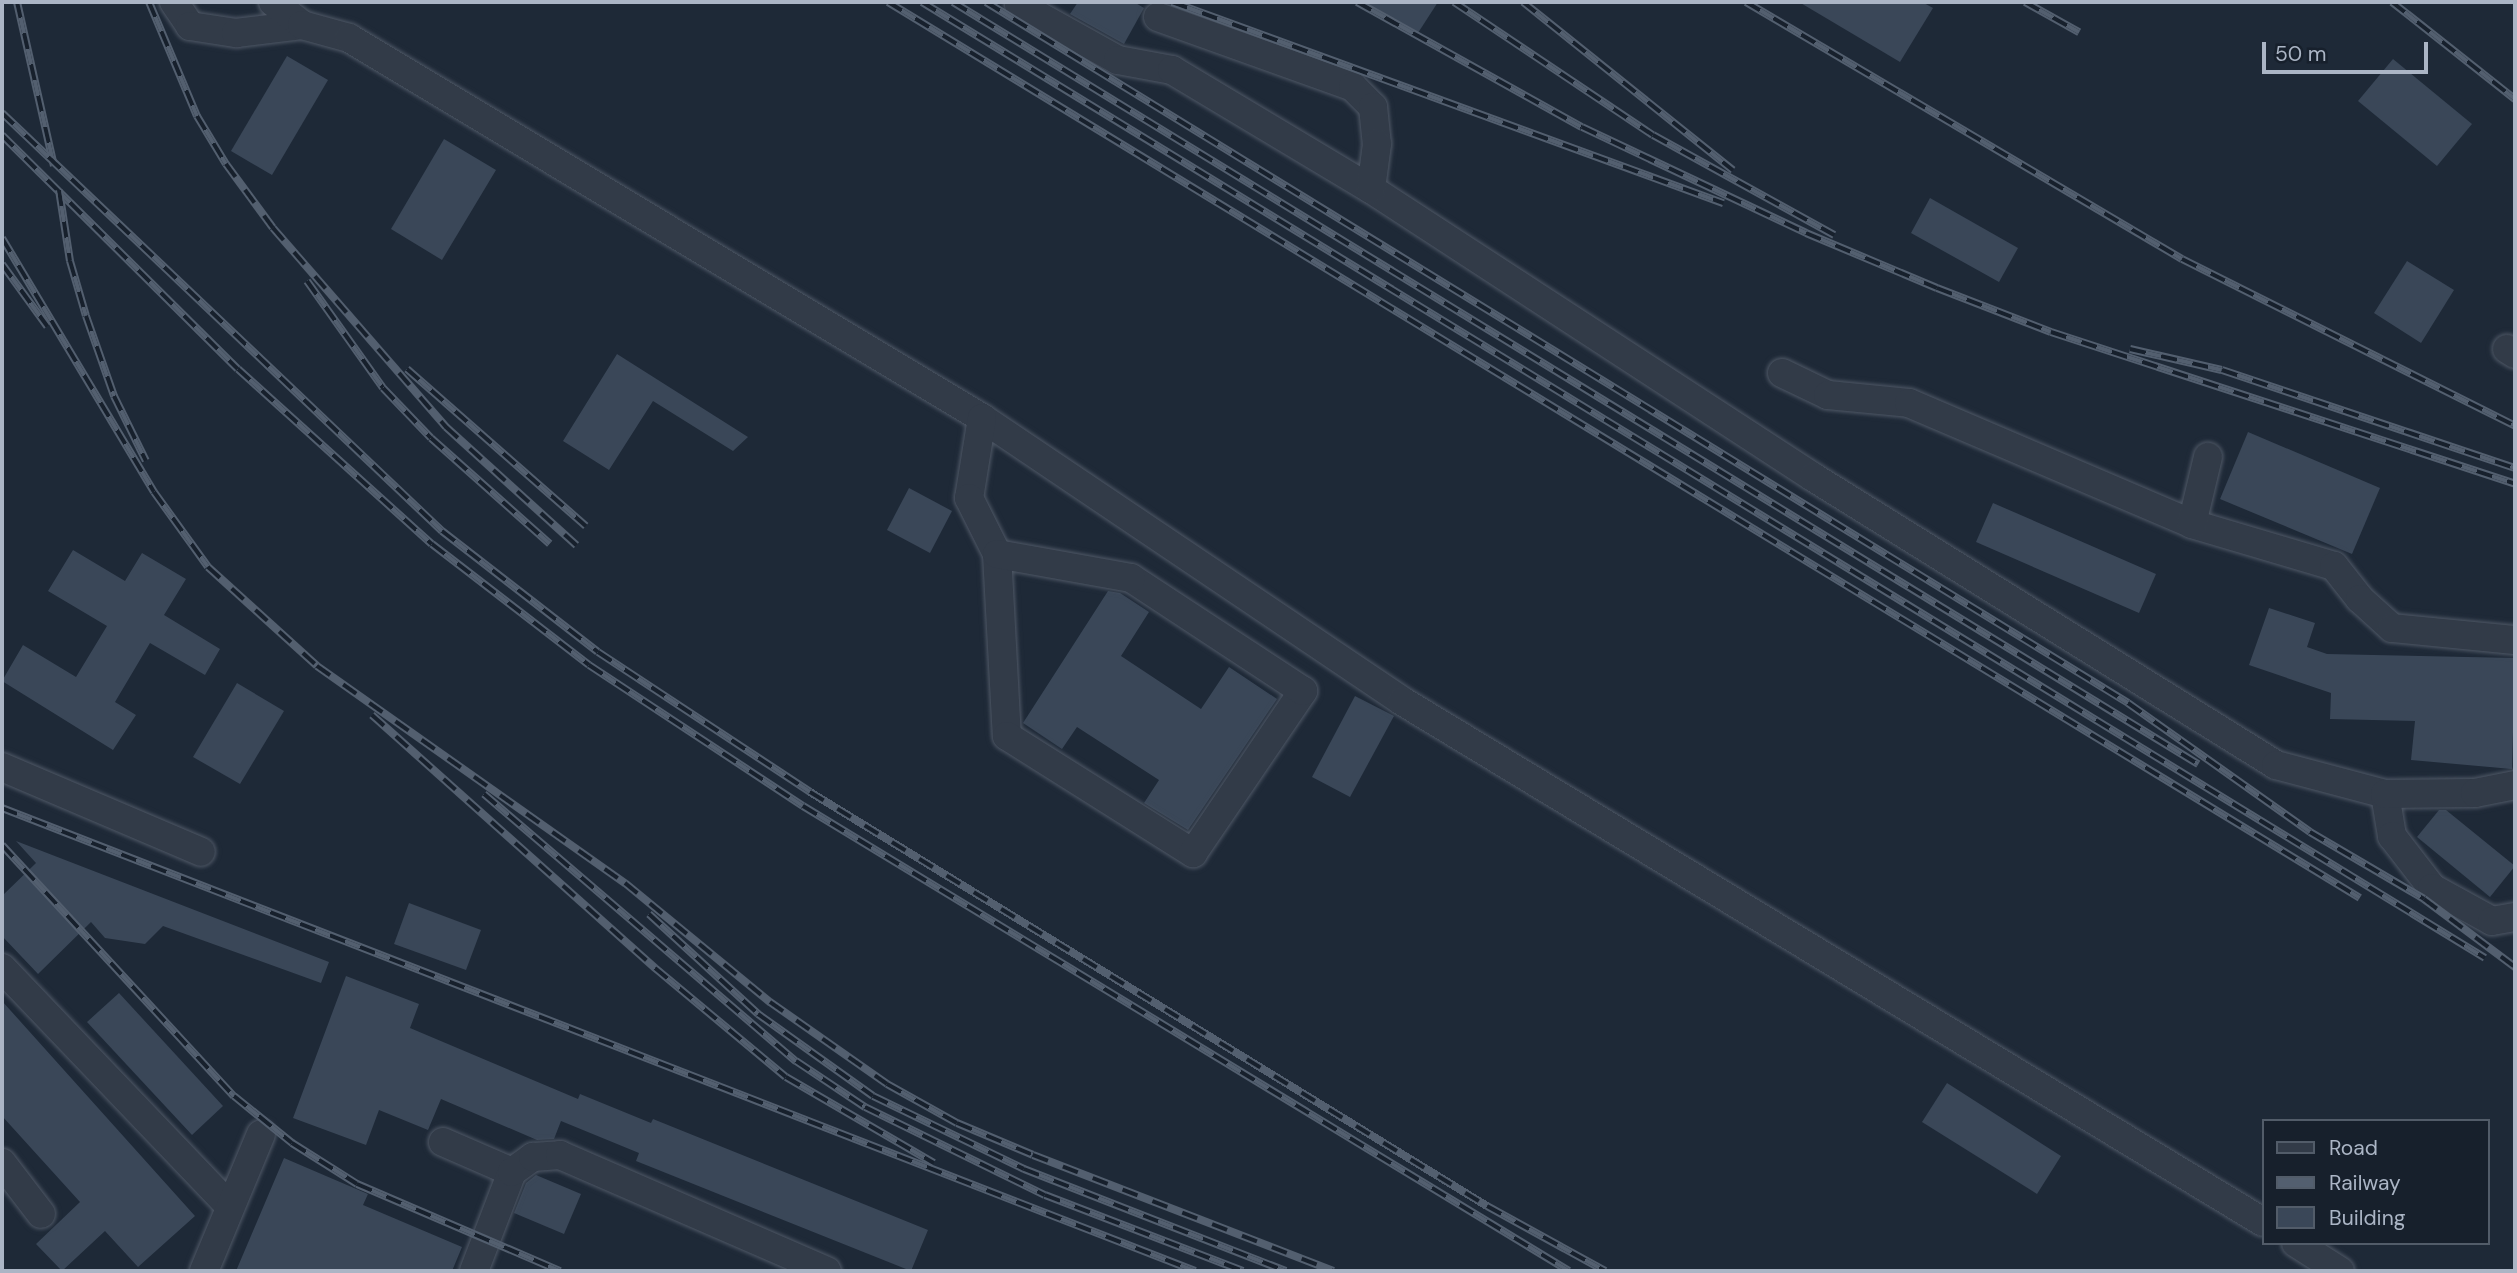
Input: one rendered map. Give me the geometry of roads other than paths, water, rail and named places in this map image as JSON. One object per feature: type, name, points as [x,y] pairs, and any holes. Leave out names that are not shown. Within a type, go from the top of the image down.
[{"type":"street","points":[[174,2],[190,26],[236,33],[302,24]]},
{"type":"street","points":[[273,2],[302,24],[349,38],[982,418],[1402,701],[2262,1221]]},
{"type":"street","points":[[1020,5],[1118,60],[1172,70],[1371,189],[1824,484],[2276,765],[2385,794],[2475,793],[2515,785]]},
{"type":"street","points":[[1157,17],[1353,87],[1373,107],[1377,144],[1371,189]]},
{"type":"street","points":[[1782,373],[1828,395],[1909,403],[2192,524],[2334,566],[2360,600],[2392,628],[2515,640]]},
{"type":"street","points":[[982,418],[969,498],[997,554],[1007,736],[1193,853],[1303,691],[1131,578],[997,554]]},
{"type":"street","points":[[2192,524],[2208,457]]},
{"type":"street","points":[[2,767],[201,852]]},
{"type":"street","points":[[2385,794],[2392,836],[2432,888],[2492,921],[2515,917]]},
{"type":"street","points":[[2,968],[230,1207]]},
{"type":"street","points":[[204,1271],[261,1134]]},
{"type":"street","points":[[443,1142],[512,1172]]},
{"type":"street","points":[[474,1271],[512,1172],[533,1157],[561,1155],[827,1271]]},
{"type":"street","points":[[2,1163],[41,1214]]},
{"type":"street","points":[[2299,1245],[2340,1271]]},
{"type":"railway","points":[[17,2],[54,166]]},
{"type":"railway","points":[[149,2],[197,116],[226,164],[273,228],[446,427],[576,545]]},
{"type":"railway","points":[[888,2],[2360,898]]},
{"type":"railway","points":[[922,2],[2485,958]]},
{"type":"railway","points":[[953,2],[2198,764]]},
{"type":"railway","points":[[986,2],[2128,703],[2310,832],[2424,899],[2515,967]]},
{"type":"railway","points":[[1172,2],[1723,203]]},
{"type":"railway","points":[[1357,2],[1582,127],[1806,233],[1937,288],[2051,332],[2515,484]]},
{"type":"railway","points":[[1454,2],[1653,135],[1834,235]]},
{"type":"railway","points":[[1523,2],[1733,170]]},
{"type":"railway","points":[[1746,2],[2182,259],[2515,426]]},
{"type":"railway","points":[[2025,2],[2079,32]]},
{"type":"railway","points":[[2392,2],[2515,99]]},
{"type":"railway","points":[[2,113],[442,531],[598,652],[810,792],[1487,1206],[1605,1271]]},
{"type":"railway","points":[[2,135],[238,369],[432,544],[589,665],[803,806],[1569,1271]]},
{"type":"railway","points":[[59,190],[70,261],[86,316],[114,396],[146,461]]},
{"type":"railway","points":[[2,238],[154,492],[208,567],[317,666],[625,883],[770,1002],[887,1084],[957,1123],[1033,1155],[1333,1271]]},
{"type":"railway","points":[[2,264],[47,326]]},
{"type":"railway","points":[[307,281],[383,388],[431,438],[550,544]]},
{"type":"railway","points":[[2130,349],[2222,370],[2515,468]]},
{"type":"railway","points":[[407,369],[586,526]]},
{"type":"railway","points":[[372,715],[655,968],[786,1077],[934,1163]]},
{"type":"railway","points":[[484,794],[796,1061],[865,1107],[1045,1195],[1243,1271]]},
{"type":"railway","points":[[2,808],[1195,1271]]},
{"type":"railway","points":[[2,845],[234,1096],[292,1143],[357,1184],[560,1271]]},
{"type":"railway","points":[[649,914],[758,1014],[873,1096],[1024,1169],[1286,1271]]}]
